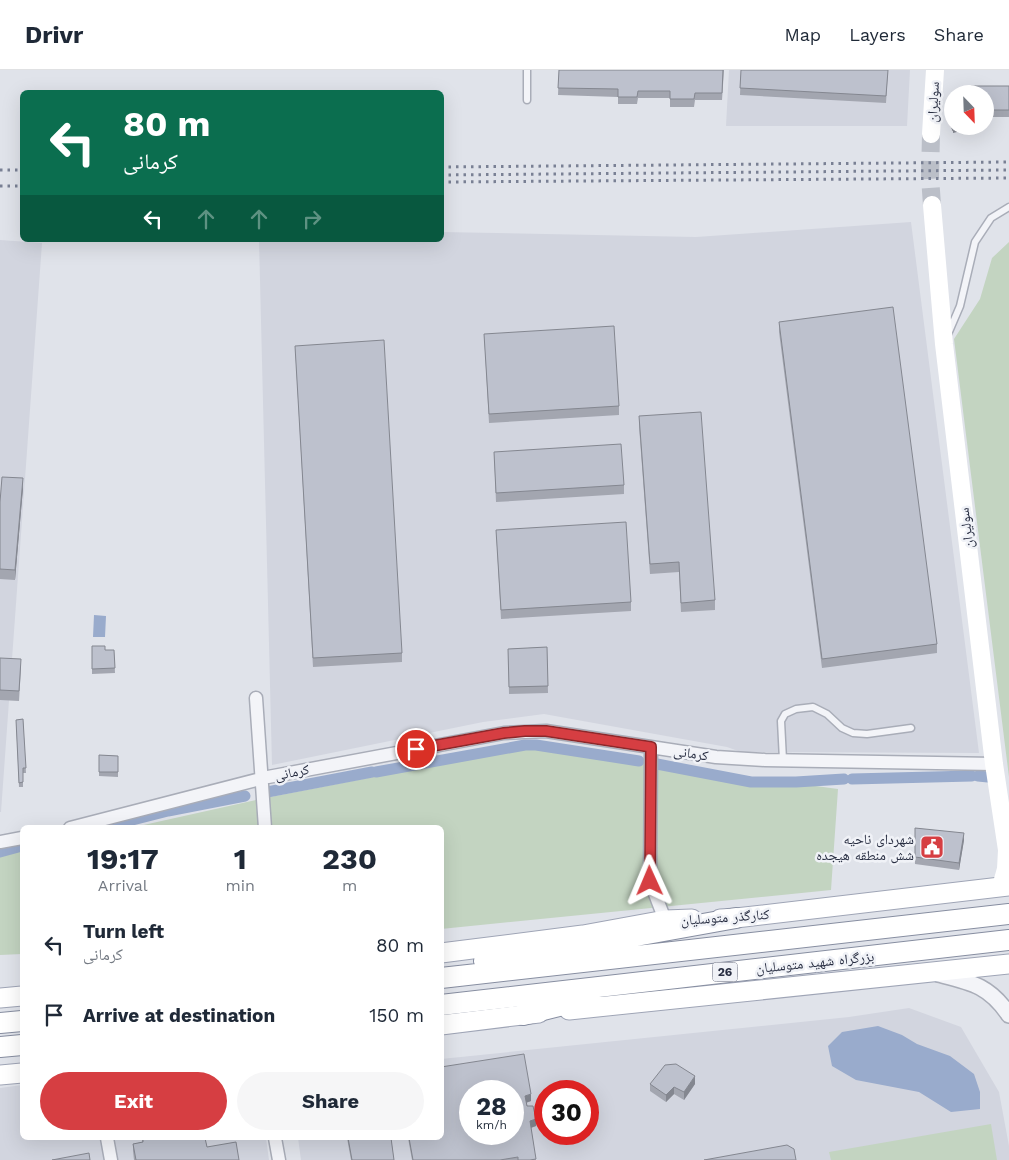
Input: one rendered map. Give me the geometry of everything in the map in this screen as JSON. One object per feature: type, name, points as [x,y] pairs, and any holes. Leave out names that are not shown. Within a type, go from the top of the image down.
[{"type":"highway","name":"بزرگراه شهید متوسلیان","points":[[444,978],[1009,914]]},
{"type":"highway","points":[[444,968],[736,918]]},
{"type":"highway","name":"بزرگراه شهید متوسلیان","points":[[444,1005],[1009,940]]},
{"type":"highway","points":[[523,1015],[674,978]]},
{"type":"highway","points":[[0,1023],[20,1021]]},
{"type":"highway","points":[[0,1047],[20,1045]]},
{"type":"main road","name":"سولیران","points":[[931,134],[934,70]]},
{"type":"main road","name":"سولیران","points":[[932,205],[944,344],[994,764],[1008,852],[1005,887]]},
{"type":"main road","name":"کنارگذر متوسلیان","points":[[444,953],[583,935],[665,920],[736,918],[1005,887]]},
{"type":"main road","points":[[444,1026],[523,1015],[1009,964]]},
{"type":"main road","points":[[0,998],[20,996]]},
{"type":"main road","points":[[0,1075],[20,1073]]},
{"type":"street","points":[[256,698],[265,825]]},
{"type":"street","name":"کرمانی","points":[[82,825],[261,779],[504,733],[525,731],[546,731],[716,757],[994,764]]},
{"type":"street","points":[[651,747],[650,881],[665,920]]},
{"type":"street","points":[[0,842],[20,838]]},
{"type":"street","points":[[934,973],[974,983],[999,1000],[1009,1015]]},
{"type":"street","points":[[107,1140],[111,1160]]},
{"type":"street","points":[[276,1140],[279,1160]]},
{"type":"lane","points":[[527,70],[527,100]]},
{"type":"lane","points":[[944,344],[960,306],[975,242],[991,218],[1009,207]]},
{"type":"lane","points":[[783,760],[781,721],[785,714],[796,709],[813,707],[827,714],[842,728],[853,733],[867,734],[911,728]]},
{"type":"shaded area","points":[[729,70],[910,70],[907,126],[726,126]]},
{"type":"shaded area","points":[[911,222],[979,753],[741,752],[727,747],[544,714],[483,722],[272,765],[259,242],[444,242],[444,232],[696,237]]},
{"type":"shaded area","points":[[0,240],[42,243],[0,812]]},
{"type":"shaded area","points":[[909,1008],[961,1027],[999,1092],[1009,1146],[1009,1160],[301,1160],[298,1140],[444,1140],[444,1059],[849,1017]]},
{"type":"shaded area","points":[[20,1085],[20,1140],[266,1140],[269,1160],[0,1160],[0,1088]]},
{"type":"green space","points":[[1009,242],[1009,777],[954,339],[980,299],[992,258]]},
{"type":"green space","points":[[527,747],[838,789],[831,890],[444,929],[444,825],[143,825],[260,799]]},
{"type":"green space","points":[[20,851],[20,954],[0,955],[0,856]]},
{"type":"green space","points":[[991,1124],[997,1160],[831,1160],[829,1152]]},
{"type":"water","points":[[94,615],[106,616],[105,637],[93,637]]},
{"type":"water","points":[[878,1026],[902,1035],[917,1044],[950,1056],[974,1074],[980,1092],[980,1109],[951,1112],[919,1092],[856,1080],[832,1066],[828,1046],[842,1032]]},
{"type":"building","points":[[559,70],[723,70],[722,93],[695,93],[694,99],[670,99],[670,91],[638,91],[637,97],[618,97],[618,89],[558,88]]},
{"type":"building","points":[[741,70],[888,70],[886,96],[740,88]]},
{"type":"building","points":[[994,86],[1009,86],[1009,110],[994,110]]},
{"type":"building","points":[[893,307],[937,644],[822,659],[779,322]]},
{"type":"building","points":[[614,326],[619,406],[489,414],[484,334]]},
{"type":"building","points":[[384,340],[402,653],[313,658],[295,346]]},
{"type":"building","points":[[701,412],[715,600],[681,603],[679,562],[650,564],[639,416]]},
{"type":"building","points":[[621,444],[624,485],[496,493],[494,452]]},
{"type":"building","points":[[2,477],[23,478],[15,570],[0,569]]},
{"type":"building","points":[[626,522],[631,602],[501,610],[496,530]]},
{"type":"building","points":[[92,646],[105,646],[105,650],[114,650],[115,668],[92,669]]},
{"type":"building","points":[[547,647],[548,686],[509,687],[508,649]]},
{"type":"building","points":[[0,658],[21,659],[19,691],[0,690]]},
{"type":"building","points":[[23,719],[26,768],[23,768],[23,782],[19,783],[16,720]]},
{"type":"building","points":[[99,755],[118,756],[118,772],[99,772]]},
{"type":"building","points":[[915,828],[964,833],[959,863],[915,857]]},
{"type":"building","points":[[524,1054],[531,1094],[525,1096],[527,1106],[533,1106],[534,1110],[534,1120],[530,1121],[536,1159],[518,1160],[518,1157],[500,1160],[413,1160],[409,1140],[444,1140],[444,1067]]},
{"type":"building","points":[[676,1064],[695,1076],[684,1092],[674,1087],[666,1095],[650,1084],[665,1065]]},
{"type":"building","points":[[143,1140],[205,1140],[207,1147],[236,1142],[239,1160],[136,1160],[133,1144],[143,1142]]},
{"type":"building","points":[[348,1140],[391,1140],[394,1160],[352,1160]]},
{"type":"building","points":[[787,1145],[794,1149],[796,1160],[704,1160]]},
{"type":"building","points":[[89,1153],[90,1160],[52,1160]]},
{"type":"waterway","points":[[376,772],[525,745],[536,745],[639,761]]},
{"type":"waterway","points":[[657,764],[751,782],[844,779]]},
{"type":"waterway","points":[[262,793],[372,772]]},
{"type":"waterway","points":[[852,779],[972,776]]},
{"type":"waterway","points":[[978,776],[988,777]]},
{"type":"waterway","points":[[113,825],[168,811],[245,796]]},
{"type":"waterway","points":[[0,852],[20,847]]},
{"type":"tunnel","points":[[931,134],[930,177],[932,205]]},
{"type":"railway","points":[[444,167],[1009,162]]},
{"type":"railway","points":[[0,170],[20,170]]},
{"type":"railway","points":[[444,175],[1009,170]]},
{"type":"railway","points":[[444,182],[1009,178]]},
{"type":"railway","points":[[0,186],[20,186]]},
{"type":"place","name":"شهردای ناحیه شش منطقه هیجده","points":[[932,847]]},
{"type":"route","points":[[416,749],[525,731],[546,731],[651,747],[650,881]]}]
